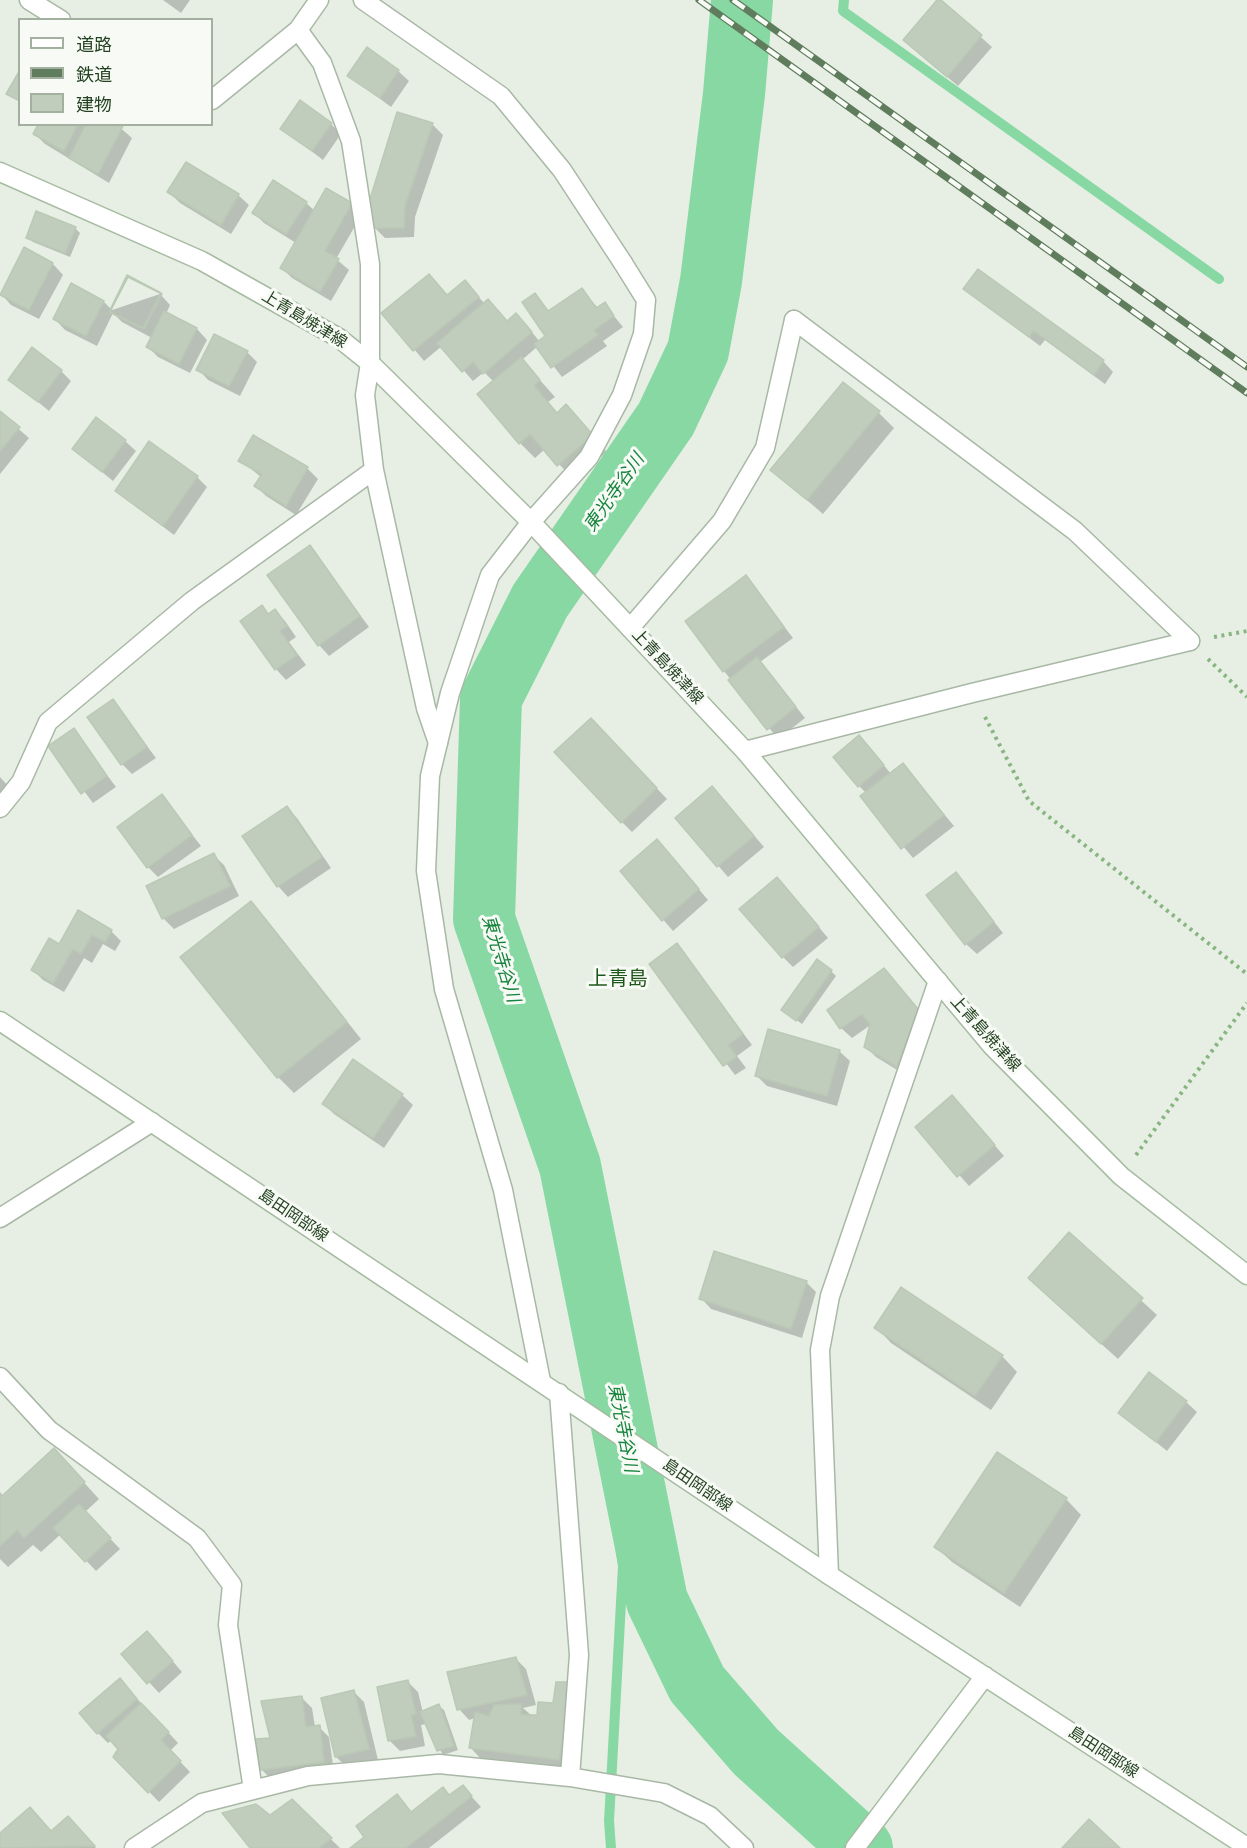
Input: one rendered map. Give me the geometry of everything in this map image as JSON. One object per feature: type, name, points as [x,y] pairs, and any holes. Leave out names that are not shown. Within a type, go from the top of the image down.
[{"type":"street","points":[[29,0],[58,18]]},
{"type":"street","points":[[213,99],[298,30],[319,0]]},
{"type":"street","points":[[363,0],[501,96],[562,170],[646,300],[643,334],[622,395],[589,457],[531,522],[490,575],[450,693],[430,777],[426,871],[444,989],[503,1190],[541,1381]]},
{"type":"street","points":[[298,30],[322,63],[351,141],[370,264],[370,363],[365,395],[374,470],[426,708],[438,743]]},
{"type":"street","name":"上青島焼津線","points":[[0,172],[202,261],[339,338],[370,363],[531,522],[745,751],[992,1046],[1121,1176],[1247,1275]]},
{"type":"street","points":[[625,623],[722,521],[765,448],[794,320],[1075,531],[1190,641]]},
{"type":"street","points":[[0,808],[21,782],[48,722],[192,601],[374,470]]},
{"type":"street","points":[[745,751],[972,693],[1190,641]]},
{"type":"street","points":[[829,1575],[820,1350],[822,1339],[830,1296],[938,981]]},
{"type":"street","name":"島田岡部線","points":[[0,1021],[829,1575],[1247,1847]]},
{"type":"street","points":[[0,1218],[152,1122]]},
{"type":"street","points":[[0,1377],[49,1430],[197,1539],[232,1585],[228,1625],[253,1790]]},
{"type":"street","points":[[559,1393],[579,1655],[570,1777]]},
{"type":"street","points":[[855,1848],[985,1676]]},
{"type":"street","points":[[134,1848],[202,1803],[308,1776],[439,1764],[570,1777],[664,1794],[710,1816],[744,1848]]},
{"type":"path","points":[[1190,641],[1247,697]]},
{"type":"path","points":[[972,693],[1029,801],[1247,974]]},
{"type":"path","points":[[1121,1176],[1247,1003]]},
{"type":"building","points":[[937,0],[941,0],[982,35],[947,77],[903,40]]},
{"type":"building","points":[[367,47],[399,70],[380,98],[347,76]]},
{"type":"building","points":[[18,73],[18,100],[6,94]]},
{"type":"building","points":[[300,100],[332,123],[312,151],[280,129]]},
{"type":"building","points":[[397,112],[433,123],[405,206],[404,228],[373,228],[370,199]]},
{"type":"building","points":[[37,126],[77,126],[64,151],[33,134]]},
{"type":"building","points":[[85,126],[123,126],[98,174],[69,158]]},
{"type":"building","points":[[186,162],[239,194],[221,225],[167,192]]},
{"type":"building","points":[[273,180],[307,202],[286,234],[252,213]]},
{"type":"building","points":[[326,188],[352,203],[325,251],[339,259],[320,292],[280,268]]},
{"type":"building","points":[[36,211],[76,227],[65,253],[26,238]]},
{"type":"building","points":[[24,247],[53,263],[29,310],[0,295]]},
{"type":"building","points":[[978,269],[1104,360],[1094,375],[1034,331],[1029,337],[963,289]]},
{"type":"building","points":[[429,274],[447,295],[465,280],[479,297],[413,351],[381,313]]},
{"type":"building","points":[[127,275],[161,293],[143,328],[109,312]]},
{"type":"building","points":[[128,277],[162,294],[144,329],[110,312]]},
{"type":"building","points":[[71,283],[104,301],[86,336],[53,319]]},
{"type":"building","points":[[582,288],[596,308],[605,302],[614,316],[594,330],[598,335],[551,368],[534,344],[545,336],[522,302],[535,293],[548,311]]},
{"type":"building","points":[[488,299],[507,321],[516,313],[532,332],[483,374],[473,362],[462,372],[437,343]]},
{"type":"building","points":[[164,311],[197,328],[179,364],[146,347]]},
{"type":"building","points":[[214,334],[248,351],[229,386],[196,370]]},
{"type":"building","points":[[32,347],[62,370],[38,402],[8,380]]},
{"type":"building","points":[[521,357],[540,380],[534,386],[557,413],[566,404],[593,435],[557,466],[530,434],[519,444],[477,394]]},
{"type":"building","points":[[843,382],[880,411],[807,500],[770,470]]},
{"type":"building","points":[[0,411],[20,427],[0,451]]},
{"type":"building","points":[[96,417],[126,440],[102,472],[72,449]]},
{"type":"building","points":[[253,435],[308,467],[286,506],[254,486],[262,474],[238,461]]},
{"type":"building","points":[[149,441],[198,476],[163,526],[115,491]]},
{"type":"building","points":[[310,545],[360,616],[318,646],[267,575]]},
{"type":"building","points":[[746,575],[784,627],[723,672],[685,621]]},
{"type":"building","points":[[262,605],[268,614],[275,609],[287,626],[280,631],[297,655],[275,670],[240,621]]},
{"type":"building","points":[[757,657],[796,707],[767,730],[728,680]]},
{"type":"building","points":[[113,699],[147,747],[121,765],[87,717]]},
{"type":"building","points":[[591,718],[657,788],[621,823],[554,752]]},
{"type":"building","points":[[74,728],[107,776],[81,794],[48,746]]},
{"type":"building","points":[[859,735],[884,765],[858,787],[833,757]]},
{"type":"building","points":[[903,763],[944,815],[901,849],[860,796]]},
{"type":"building","points":[[712,786],[754,836],[717,867],[675,818]]},
{"type":"building","points":[[162,794],[192,835],[147,868],[117,827]]},
{"type":"building","points":[[287,806],[322,857],[277,887],[242,836]]},
{"type":"building","points":[[657,839],[699,889],[662,921],[620,871]]},
{"type":"building","points":[[214,853],[230,886],[162,919],[146,886]]},
{"type":"building","points":[[956,872],[994,922],[965,945],[926,895]]},
{"type":"building","points":[[777,877],[819,927],[782,958],[739,909]]},
{"type":"building","points":[[251,901],[347,1022],[277,1078],[180,957]]},
{"type":"building","points":[[78,910],[112,930],[105,942],[92,935],[81,954],[73,949],[53,983],[31,970],[49,938],[59,944]]},
{"type":"building","points":[[677,943],[743,1034],[728,1045],[737,1057],[723,1066],[649,964]]},
{"type":"building","points":[[817,959],[832,970],[796,1021],[781,1010]]},
{"type":"building","points":[[884,968],[918,1009],[897,1067],[864,1047],[870,1024],[862,1014],[840,1029],[827,1010]]},
{"type":"building","points":[[768,1029],[840,1050],[827,1096],[755,1076]]},
{"type":"building","points":[[353,1059],[403,1094],[373,1138],[322,1104]]},
{"type":"building","points":[[952,1095],[995,1145],[957,1177],[915,1127]]},
{"type":"building","points":[[1069,1232],[1143,1298],[1101,1344],[1028,1278]]},
{"type":"building","points":[[714,1251],[807,1281],[791,1329],[699,1299]]},
{"type":"building","points":[[901,1287],[1003,1355],[975,1396],[874,1328]]},
{"type":"building","points":[[1149,1372],[1187,1401],[1156,1442],[1118,1413]]},
{"type":"building","points":[[54,1448],[85,1482],[24,1538],[17,1530],[0,1546],[0,1493],[2,1496]]},
{"type":"building","points":[[997,1452],[1067,1498],[1004,1593],[934,1547]]},
{"type":"building","points":[[79,1504],[111,1538],[85,1562],[53,1528]]},
{"type":"building","points":[[147,1631],[173,1661],[147,1684],[121,1654]]},
{"type":"building","points":[[516,1657],[527,1695],[457,1710],[447,1672]]},
{"type":"building","points":[[120,1678],[137,1699],[97,1734],[79,1713]]},
{"type":"building","points":[[408,1680],[416,1714],[411,1715],[416,1736],[388,1741],[377,1687]]},
{"type":"building","points":[[556,1682],[572,1682],[559,1760],[469,1748],[475,1712],[489,1716],[494,1705],[521,1704],[521,1715],[537,1715],[538,1702],[553,1703]]},
{"type":"building","points":[[354,1690],[369,1749],[335,1757],[321,1698]]},
{"type":"building","points":[[302,1696],[306,1727],[320,1725],[324,1762],[260,1770],[255,1739],[270,1738],[261,1701]]},
{"type":"building","points":[[141,1703],[169,1732],[161,1740],[181,1761],[148,1793],[113,1757],[118,1749],[106,1736]]},
{"type":"building","points":[[439,1704],[454,1746],[437,1751],[420,1712]]},
{"type":"building","points":[[463,1785],[472,1796],[406,1848],[350,1848],[364,1837],[356,1826],[397,1794],[411,1812],[443,1787],[449,1795]]},
{"type":"building","points":[[292,1799],[332,1838],[319,1848],[250,1848],[222,1813],[256,1804],[270,1815]]},
{"type":"building","points":[[30,1807],[51,1831],[68,1816],[95,1846],[0,1848],[0,1833]]},
{"type":"building","points":[[1089,1819],[1120,1848],[1062,1848]]},
{"type":"waterway","name":"東光寺谷川","points":[[742,0],[734,94],[711,281],[698,351],[666,419],[540,601],[491,698],[484,919],[570,1166],[657,1601],[697,1684],[756,1752],[862,1848]]},
{"type":"waterway","points":[[844,0],[843,11],[1219,279]]},
{"type":"waterway","points":[[611,1848],[609,1821],[623,1566],[600,1412],[616,1393]]},
{"type":"railway","points":[[699,0],[1247,393]]},
{"type":"railway","points":[[733,0],[1247,367]]},
{"type":"district","name":"上青島","points":[[618,980]]}]
